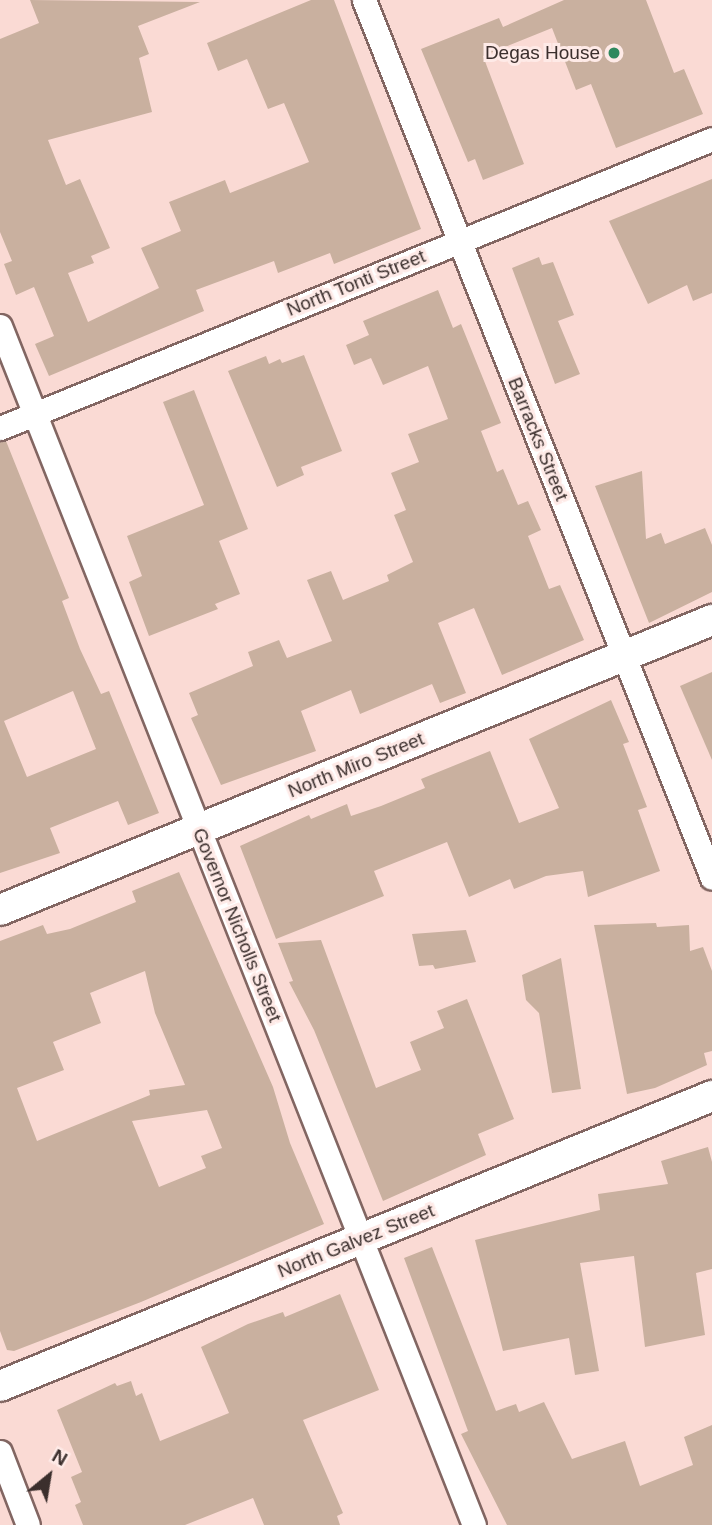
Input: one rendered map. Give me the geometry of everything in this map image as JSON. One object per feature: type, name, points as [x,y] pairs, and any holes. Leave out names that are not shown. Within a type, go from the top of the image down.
[{"type":"street","name":"Barracks Street","points":[[364,0],[712,877]]},
{"type":"street","name":"North Tonti Street","points":[[0,428],[712,139]]},
{"type":"street","name":"Governor Nicholls Street","points":[[0,326],[474,1525]]},
{"type":"street","name":"North Miro Street","points":[[0,910],[712,620]]},
{"type":"street","name":"North Galvez Street","points":[[0,1387],[712,1097]]},
{"type":"street","points":[[0,1452],[28,1525]]},
{"type":"building","points":[[30,0],[200,2],[138,26],[149,54],[139,58],[152,112],[48,140],[66,185],[80,179],[110,248],[91,256],[94,263],[68,273],[88,322],[159,288],[141,248],[181,231],[169,202],[225,180],[230,193],[309,162],[284,103],[268,109],[247,59],[218,71],[207,43],[311,0],[334,0],[421,229],[334,264],[330,253],[278,273],[274,261],[196,290],[204,311],[49,376],[35,344],[54,336],[34,287],[16,295],[4,264],[12,261],[0,232],[0,39],[39,23]]},
{"type":"building","points":[[564,0],[646,0],[674,73],[684,69],[703,114],[616,148],[591,84],[576,90],[552,28],[483,56],[524,164],[483,180],[475,159],[468,162],[421,49],[499,18],[503,27]]},
{"type":"building","points":[[712,179],[712,293],[693,301],[687,285],[648,304],[609,221]]},
{"type":"building","points":[[539,257],[542,265],[553,262],[574,315],[558,321],[580,374],[555,384],[512,268]]},
{"type":"building","points":[[438,290],[453,328],[461,324],[501,423],[481,431],[497,472],[503,469],[518,505],[528,501],[541,530],[528,536],[549,589],[560,585],[584,640],[502,675],[474,608],[438,623],[466,693],[440,703],[432,684],[360,714],[351,690],[301,711],[316,751],[221,785],[191,718],[198,715],[189,693],[253,666],[248,652],[279,640],[287,658],[332,641],[307,580],[331,571],[343,600],[389,581],[387,575],[413,562],[394,515],[406,510],[391,473],[419,462],[408,434],[448,419],[428,366],[383,385],[371,358],[354,365],[346,345],[369,335],[363,321]]},
{"type":"building","points":[[304,355],[342,451],[301,467],[304,475],[277,487],[228,371],[266,356],[269,364],[280,359],[282,363]]},
{"type":"building","points":[[194,390],[248,529],[219,541],[240,594],[215,604],[218,609],[149,636],[129,582],[142,576],[127,536],[204,505],[163,402]]},
{"type":"building","points":[[6,441],[69,598],[62,601],[80,649],[101,694],[109,691],[159,813],[128,825],[118,801],[50,828],[60,853],[0,873],[0,442]],"holes":[[[73,691],[96,749],[27,777],[4,721]]]},
{"type":"building","points":[[642,471],[646,539],[661,533],[665,544],[705,528],[712,545],[712,592],[649,623],[595,486]]},
{"type":"building","points":[[712,672],[712,760],[680,686]]},
{"type":"building","points":[[611,700],[629,742],[623,744],[647,807],[638,810],[660,871],[588,897],[583,871],[546,876],[514,889],[510,879],[469,897],[447,842],[374,871],[384,896],[276,939],[240,846],[309,815],[311,819],[347,804],[351,816],[381,806],[425,788],[421,779],[490,751],[519,823],[559,808],[529,739]]},
{"type":"building","points":[[179,872],[273,1087],[290,1143],[324,1224],[141,1302],[14,1351],[7,1350],[0,1331],[0,941],[43,925],[47,934],[70,929],[136,902],[132,891]],"holes":[[[145,971],[155,1013],[185,1085],[149,1090],[150,1095],[37,1141],[17,1088],[64,1070],[53,1042],[101,1023],[90,993]],[[207,1110],[222,1148],[201,1156],[206,1168],[159,1187],[132,1121]]]},
{"type":"building","points":[[656,923],[657,927],[689,925],[690,951],[703,947],[712,971],[712,1051],[704,1053],[707,1065],[655,1088],[627,1094],[594,925]]},
{"type":"building","points":[[466,930],[476,962],[435,969],[433,965],[419,966],[412,934]]},
{"type":"building","points":[[321,940],[376,1088],[421,1070],[410,1042],[444,1028],[437,1011],[467,999],[514,1119],[478,1134],[486,1155],[383,1201],[314,1030],[289,982],[293,981],[278,943]]},
{"type":"building","points":[[561,958],[581,1089],[552,1093],[539,1013],[526,1000],[522,975]]},
{"type":"building","points":[[708,1147],[712,1162],[712,1269],[696,1273],[705,1335],[645,1347],[634,1256],[580,1263],[599,1371],[575,1375],[569,1338],[503,1351],[475,1240],[600,1210],[598,1194],[668,1184],[661,1161]]},
{"type":"building","points":[[432,1247],[496,1411],[516,1404],[519,1412],[544,1402],[572,1459],[625,1441],[640,1486],[693,1465],[684,1437],[712,1425],[712,1525],[507,1525],[461,1434],[468,1431],[404,1258]]},
{"type":"building","points":[[340,1294],[379,1390],[303,1420],[343,1513],[337,1516],[340,1525],[264,1525],[253,1498],[185,1525],[83,1525],[75,1505],[81,1502],[71,1477],[82,1472],[57,1410],[115,1383],[117,1386],[131,1381],[136,1396],[142,1393],[160,1441],[229,1413],[201,1347],[248,1324],[283,1312],[285,1317]]},
{"type":"place","name":"Degas House","points":[[614,53]]}]
